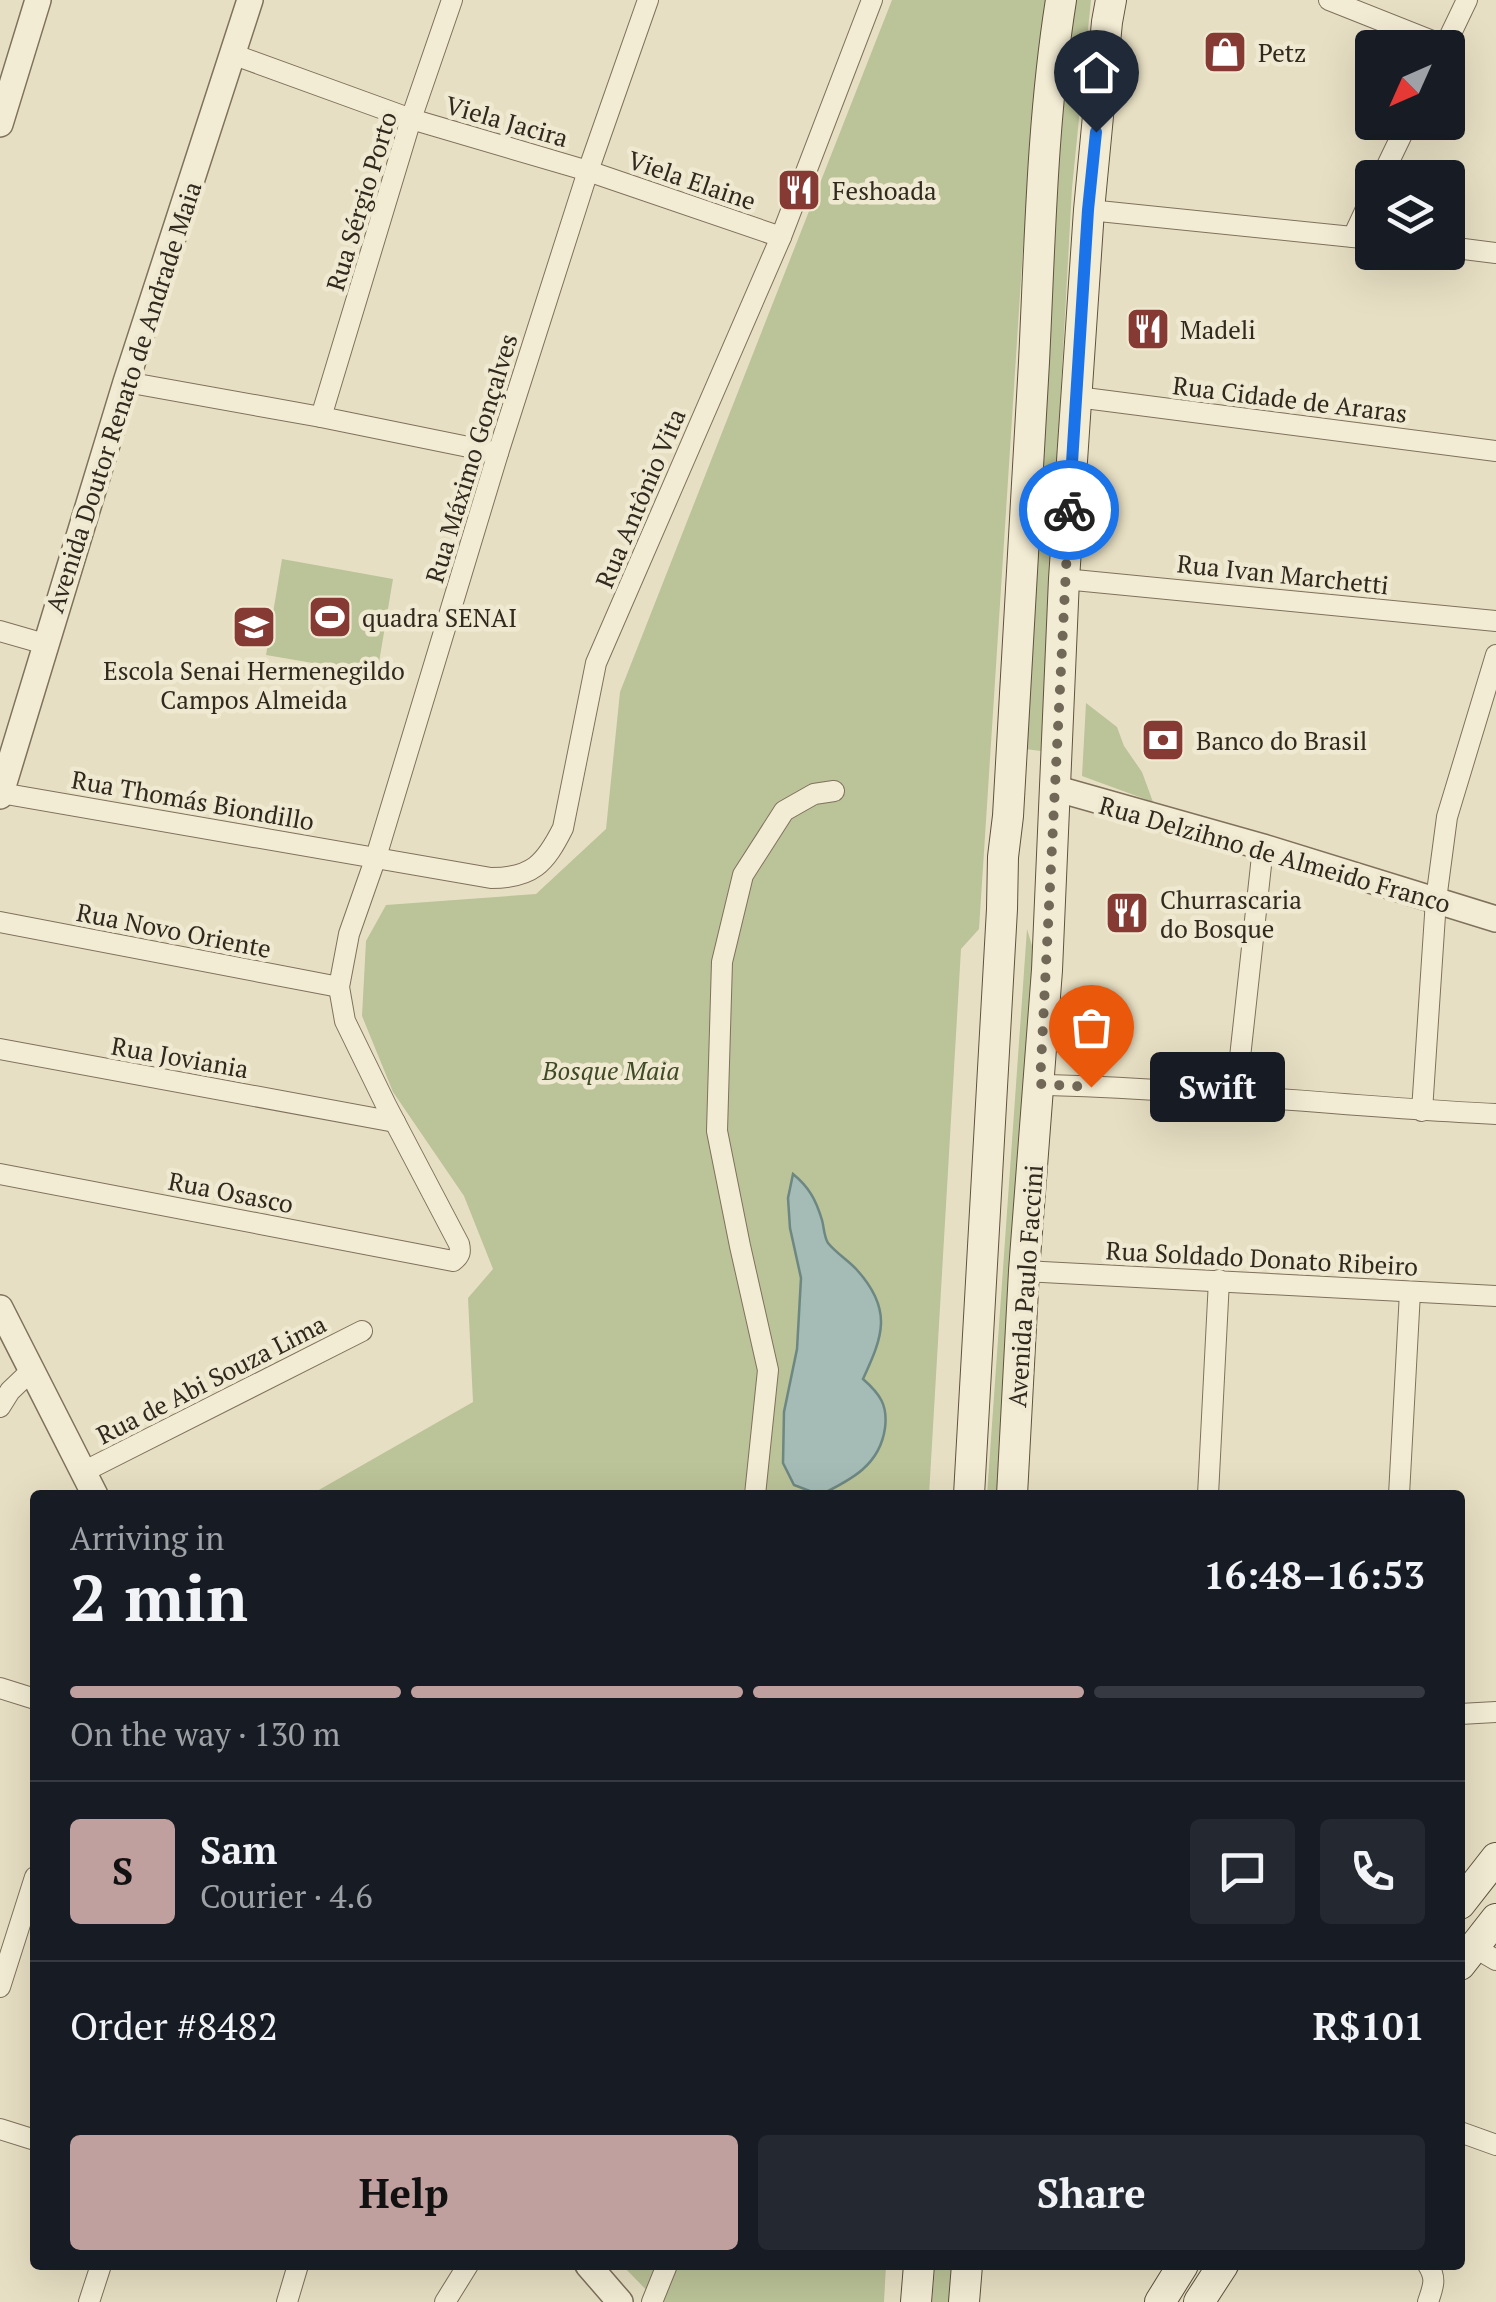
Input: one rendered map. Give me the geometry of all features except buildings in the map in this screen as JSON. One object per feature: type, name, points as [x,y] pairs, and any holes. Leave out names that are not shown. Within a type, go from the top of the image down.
[{"type":"main road","name":"Avenida Paulo Faccini","points":[[969,1490],[1050,85],[1061,0]]},
{"type":"main road","name":"Avenida Paulo Faccini","points":[[1012,1490],[1047,970],[1064,578],[1088,210],[1111,0]]},
{"type":"main road","points":[[1012,750],[1030,773],[1054,788]]},
{"type":"main road","points":[[1002,909],[1014,903],[1030,904],[1040,915],[1044,924],[1042,958],[1047,970]]},
{"type":"main road","points":[[1465,1898],[1496,1858]]},
{"type":"main road","points":[[1478,1956],[1496,1919]]},
{"type":"main road","points":[[916,2302],[918,2270]]},
{"type":"main road","points":[[1160,2302],[1181,2270]]},
{"type":"main road","points":[[1199,2302],[1220,2270]]},
{"type":"street","points":[[0,124],[6,84],[38,0]]},
{"type":"street","name":"Avenida Doutor Renato de Andrade Maia","points":[[0,794],[126,382],[250,0]]},
{"type":"street","name":"Rua Sérgio Porto","points":[[321,417],[452,0]]},
{"type":"street","name":"Rua Máximo Gonçalves","points":[[453,1261],[460,1255],[459,1244],[346,1021],[339,987],[349,934],[376,857],[498,453],[588,171],[648,0]]},
{"type":"street","name":"Rua Antônio Vita","points":[[376,857],[507,878],[532,870],[557,840],[563,828],[596,663],[781,237],[872,0]]},
{"type":"street","points":[[1329,0],[1403,30]]},
{"type":"street","points":[[1453,30],[1467,0]]},
{"type":"street","name":"Viela Jacira","points":[[232,54],[412,119],[588,171]]},
{"type":"street","name":"Viela Elaine","points":[[588,171],[781,237]]},
{"type":"street","points":[[1088,210],[1355,237]]},
{"type":"street","points":[[1465,249],[1496,252]]},
{"type":"street","points":[[126,382],[498,453]]},
{"type":"street","name":"Rua Cidade de Araras","points":[[1078,397],[1496,451]]},
{"type":"street","name":"Rua Ivan Marchetti","points":[[1064,578],[1496,621]]},
{"type":"street","points":[[0,632],[44,644]]},
{"type":"street","points":[[1422,1111],[1436,900],[1447,817],[1496,656]]},
{"type":"street","name":"Rua Delzihno de Almeido Franco","points":[[1054,788],[1496,919]]},
{"type":"street","points":[[756,1490],[768,1370],[717,1131],[722,962],[742,875],[784,811],[824,792]]},
{"type":"street","name":"Rua Thomás Biondillo","points":[[0,794],[376,857]]},
{"type":"street","points":[[1236,1094],[1262,847]]},
{"type":"street","name":"Rua Novo Oriente","points":[[0,922],[339,987]]},
{"type":"street","name":"Rua Joviania","points":[[0,1049],[395,1122]]},
{"type":"street","points":[[1040,1084],[1496,1114]]},
{"type":"street","points":[[351,1114],[380,1092]]},
{"type":"street","name":"Rua Osasco","points":[[0,1174],[453,1261]]},
{"type":"street","name":"Rua Soldado Donato Ribeiro","points":[[1024,1271],[1496,1296]]},
{"type":"street","points":[[1208,1490],[1219,1280]]},
{"type":"street","points":[[1398,1490],[1410,1292]]},
{"type":"street","points":[[0,1308],[30,1378],[92,1490]]},
{"type":"street","name":"Rua de Abi Souza Lima","points":[[83,1472],[362,1330]]},
{"type":"street","points":[[0,1407],[10,1391],[30,1378]]},
{"type":"street","points":[[0,1688],[30,1697]]},
{"type":"street","points":[[1465,1714],[1496,1712]]},
{"type":"street","points":[[0,1986],[30,1893]]},
{"type":"street","points":[[0,2129],[30,2138]]},
{"type":"street","points":[[1465,2134],[1496,2145]]},
{"type":"street","points":[[89,2302],[99,2270]]},
{"type":"street","points":[[287,2302],[297,2270]]},
{"type":"street","points":[[445,2302],[465,2270]]},
{"type":"street","points":[[592,2270],[620,2302]]},
{"type":"street","points":[[652,2302],[665,2270]]},
{"type":"street","points":[[1428,2302],[1435,2283],[1431,2270]]},
{"type":"green space","name":"Bosque Maia","points":[[892,0],[1049,0],[1023,248],[979,929],[961,949],[929,1490],[319,1490],[473,1402],[468,1298],[493,1269],[464,1196],[393,1092],[362,1016],[366,941],[386,905],[536,894],[606,829],[620,692]]},
{"type":"green space","points":[[1075,0],[1091,0],[1072,188],[1041,751],[1025,749],[1055,190]]},
{"type":"green space","name":"quadra SENAI","points":[[282,559],[393,579],[377,674],[266,655]]},
{"type":"green space","points":[[1086,703],[1117,727],[1124,746],[1142,772],[1153,802],[1082,776]]},
{"type":"green space","points":[[1027,929],[1039,969],[1004,1490],[987,1490]]},
{"type":"green space","points":[[627,2270],[886,2270],[884,2302],[658,2302]]},
{"type":"green space","points":[[935,2270],[953,2270],[951,2302],[932,2302]]},
{"type":"water","points":[[793,1174],[814,1200],[828,1243],[868,1284],[880,1311],[876,1349],[863,1379],[884,1406],[882,1441],[862,1470],[830,1490],[807,1490],[794,1485],[783,1463],[784,1412],[797,1349],[801,1278],[788,1198]]},
{"type":"way so far","points":[[1069,510],[1040,1084],[1091,1087]]},
{"type":"place","name":"Petz","points":[[1225,52]]},
{"type":"place","name":"Feshoada","points":[[799,190]]},
{"type":"place","name":"Madeli","points":[[1148,329]]},
{"type":"place","name":"quadra SENAI","points":[[330,617]]},
{"type":"place","name":"Escola Senai Hermenegildo Campos Almeida","points":[[254,627]]},
{"type":"place","name":"Banco do Brasil","points":[[1163,740]]},
{"type":"place","name":"Churrascaria do Bosque","points":[[1127,913]]},
{"type":"place","name":"Swift","points":[[1091,1087]]},
{"type":"route","points":[[1069,510],[1096,132]]}]
